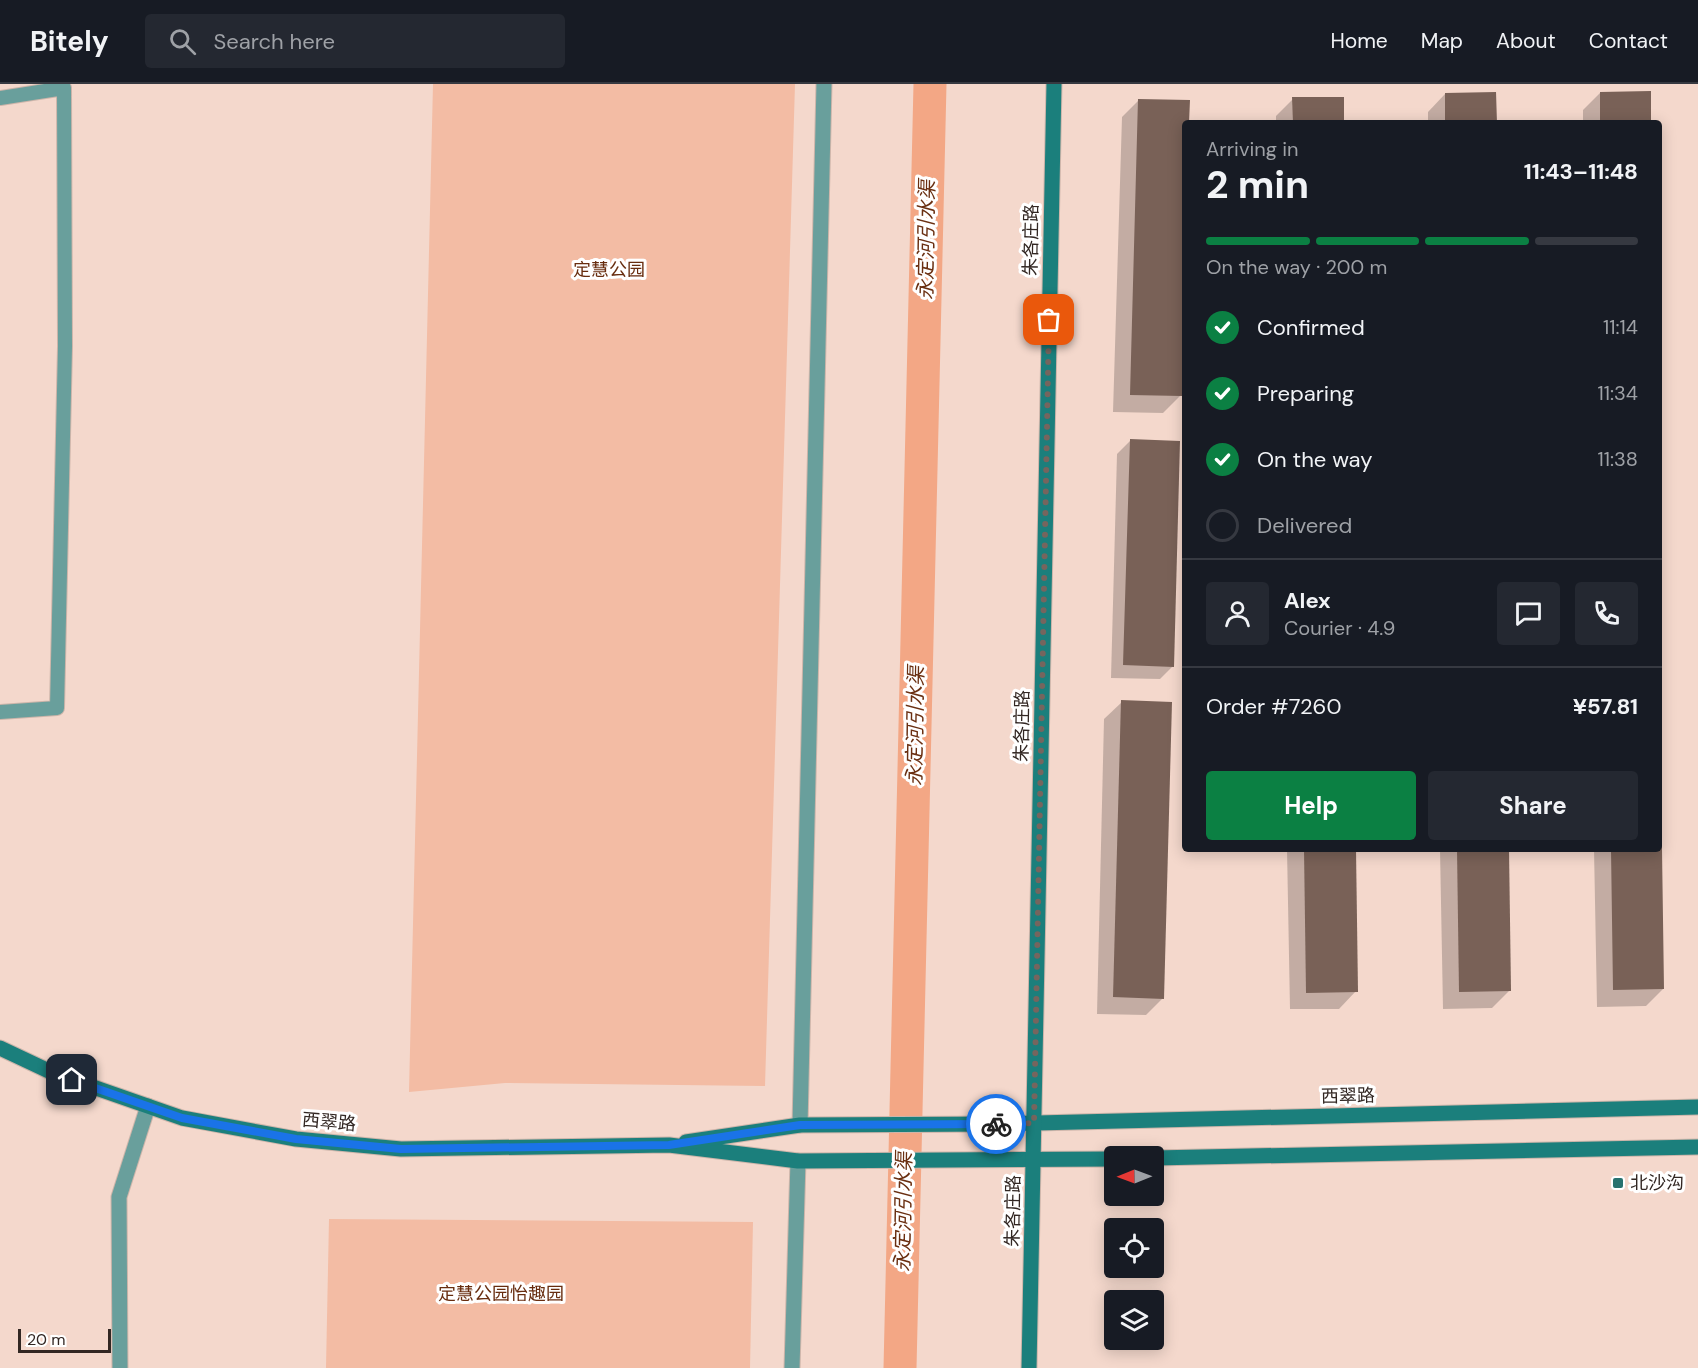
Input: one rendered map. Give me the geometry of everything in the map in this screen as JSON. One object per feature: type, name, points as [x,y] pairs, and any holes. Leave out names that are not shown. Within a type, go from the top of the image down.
[{"type":"main road","name":"朱各庄路","points":[[1029,1368],[1054,84]]},
{"type":"main road","name":"西翠路","points":[[0,1048],[53,1073],[182,1118],[296,1139],[401,1149],[669,1145],[800,1125],[999,1124],[1698,1107]]},
{"type":"main road","name":"西翠路","points":[[669,1145],[798,1161],[1034,1160]]},
{"type":"main road","points":[[1164,1158],[1698,1147]]},
{"type":"main road","points":[[1034,1160],[1104,1159]]},
{"type":"street","points":[[800,1125],[824,84]]},
{"type":"street","points":[[120,1368],[119,1197],[148,1106]]},
{"type":"street","points":[[792,1368],[798,1161]]},
{"type":"lane","points":[[0,98],[64,88],[65,346],[57,708],[0,712]]},
{"type":"green space","name":"定慧公园","points":[[433,84],[795,84],[765,1086],[505,1083],[409,1092]]},
{"type":"green space","name":"定慧公园怡趣园","points":[[329,1219],[753,1222],[750,1368],[326,1368]]},
{"type":"building","points":[[1651,91],[1651,120],[1600,120],[1600,92]]},
{"type":"building","points":[[1496,92],[1497,120],[1445,120],[1445,93]]},
{"type":"building","points":[[1292,97],[1344,97],[1344,120],[1293,120]]},
{"type":"building","points":[[1138,99],[1190,100],[1189,120],[1182,120],[1182,396],[1130,395]]},
{"type":"building","points":[[1130,439],[1180,441],[1174,667],[1123,665]]},
{"type":"building","points":[[1121,700],[1172,702],[1164,999],[1113,997]]},
{"type":"building","points":[[1662,850],[1664,989],[1613,990],[1611,852],[1662,852]]},
{"type":"building","points":[[1304,852],[1356,852],[1358,992],[1306,993]]},
{"type":"building","points":[[1457,852],[1509,852],[1511,991],[1459,992]]},
{"type":"waterway","name":"永定河引水渠","points":[[900,1368],[930,84]]},
{"type":"way so far","points":[[996,1124],[1034,1123],[1049,320]]},
{"type":"place","name":"北沙沟","points":[[1618,1183]]},
{"type":"route","points":[[72,1080],[182,1118],[296,1139],[401,1149],[669,1145],[800,1125],[996,1124]]}]
